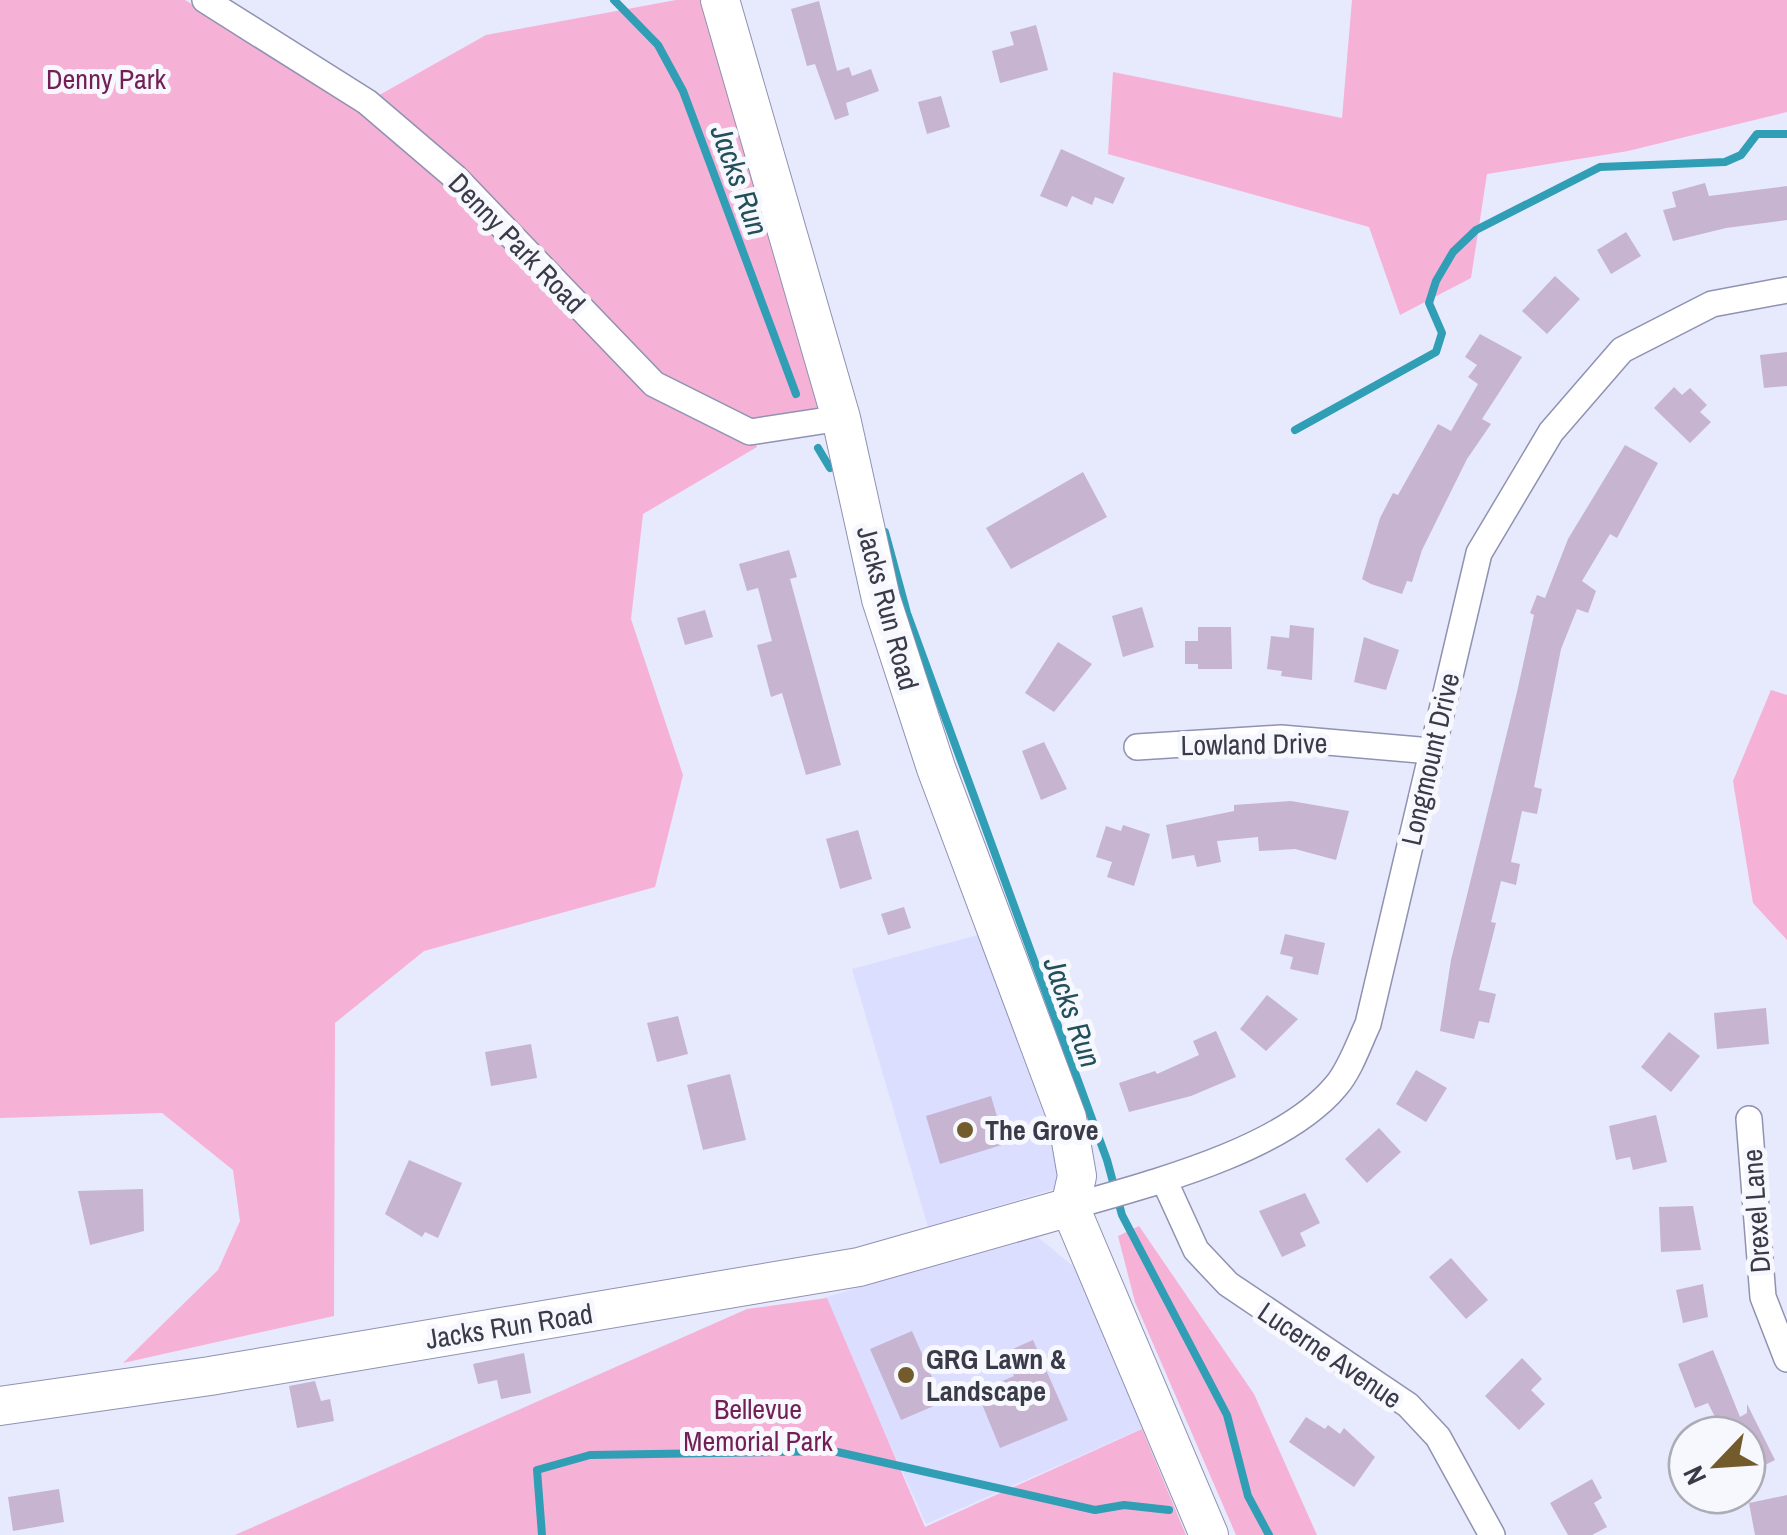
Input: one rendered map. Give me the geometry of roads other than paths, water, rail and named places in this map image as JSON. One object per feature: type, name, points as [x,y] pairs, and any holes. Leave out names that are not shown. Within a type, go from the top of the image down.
[{"type":"street","name":"Denny Park Road","points":[[205,0],[367,102],[456,178],[654,384],[750,432],[841,418]]},
{"type":"street","name":"Jacks Run Road","points":[[720,0],[841,418],[881,599],[918,712],[1067,1118],[1077,1176],[1208,1535]]},
{"type":"street","name":"Longmount Drive","points":[[1087,1202],[1164,1180],[1288,1126],[1337,1086],[1368,1024],[1479,553],[1551,432],[1622,350],[1712,304],[1787,290]]},
{"type":"street","name":"Lowland Drive","points":[[1137,746],[1281,738],[1431,750]]},
{"type":"street","name":"Drexel Lane","points":[[1749,1119],[1763,1298],[1787,1359]]},
{"type":"street","name":"Lucerne Avenue","points":[[1164,1180],[1196,1250],[1228,1284],[1408,1405],[1438,1437],[1492,1535]]},
{"type":"street","name":"Jacks Run Road","points":[[0,1406],[229,1372],[859,1267],[1087,1202]]},
{"type":"waterway","name":"Jacks Run","points":[[614,0],[658,45],[683,91],[796,394]]},
{"type":"waterway","points":[[1295,430],[1436,352],[1442,333],[1429,303],[1436,281],[1453,252],[1476,230],[1600,167],[1725,162],[1741,155],[1757,134],[1787,134]]},
{"type":"waterway","name":"Jacks Run","points":[[818,448],[830,468]]},
{"type":"waterway","name":"Jacks Run","points":[[885,532],[907,613],[1107,1160],[1122,1215],[1227,1415],[1248,1496],[1269,1535]]},
{"type":"waterway","points":[[542,1535],[537,1470],[590,1455],[833,1451],[1095,1510],[1124,1505],[1169,1510]]},
{"type":"place","name":"The Grove","points":[[965,1130]]},
{"type":"place","name":"GRG Lawn & Landscape","points":[[906,1375]]},
{"type":"park label","name":"Denny Park","points":[[106,79]]},
{"type":"park label","name":"Bellevue Memorial Park","points":[[758,1425]]}]
